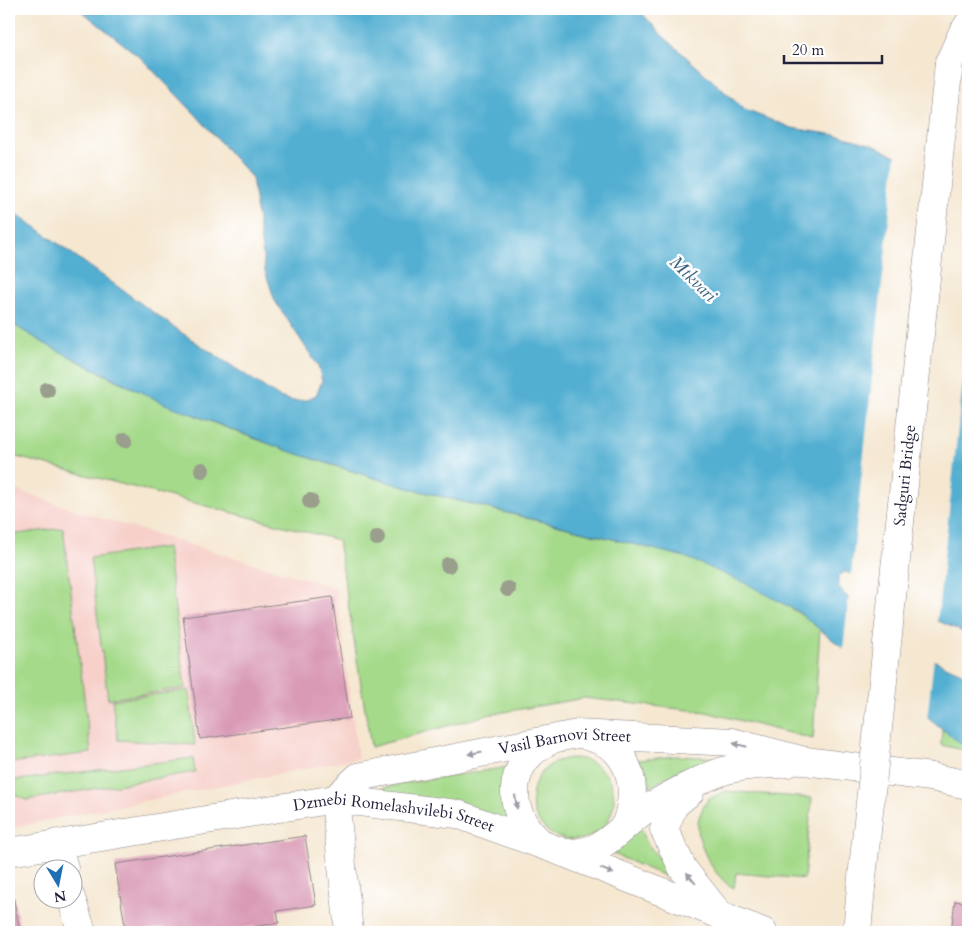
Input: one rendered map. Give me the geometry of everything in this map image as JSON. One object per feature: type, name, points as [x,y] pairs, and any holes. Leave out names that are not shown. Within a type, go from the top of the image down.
[{"type":"street","name":"Sadguri Bridge","points":[[857,932],[949,63],[962,34],[968,26]]},
{"type":"street","name":"Vasil Barnovi Street","points":[[335,799],[358,777],[567,736],[732,742],[805,761],[931,778],[968,786]]},
{"type":"street","points":[[649,807],[633,805],[626,823],[615,838],[599,848],[581,854],[553,849],[529,834],[518,817],[514,797],[516,778],[525,760],[539,746],[567,736],[597,739],[615,750],[627,767],[649,807],[683,869],[720,924]]},
{"type":"street","name":"Vasil Barnovi Street","points":[[649,807],[674,804],[705,780],[728,769],[805,761]]},
{"type":"street","points":[[335,799],[349,932]]},
{"type":"street","name":"Dzmebi Romelashvilebi Street","points":[[9,852],[61,856],[335,799],[457,814],[553,849],[720,924],[763,932]]},
{"type":"street","points":[[74,908],[82,932]]},
{"type":"shaded area","points":[[10,488],[84,513],[336,588],[358,758],[9,828]]},
{"type":"green space","points":[[9,322],[103,374],[152,397],[253,438],[356,473],[408,488],[674,554],[719,570],[755,588],[790,607],[820,628],[813,739],[706,712],[584,698],[487,715],[371,747],[338,540],[9,455]]},
{"type":"green space","points":[[63,528],[91,753],[9,763],[9,535]]},
{"type":"green space","points":[[167,547],[185,688],[108,699],[90,558]]},
{"type":"green space","points":[[189,690],[195,745],[118,740],[112,700]]},
{"type":"green space","points":[[942,729],[961,743],[968,741],[968,751],[941,745]]},
{"type":"green space","points":[[676,756],[730,758],[682,769],[650,787],[647,772],[637,760]]},
{"type":"green space","points":[[193,758],[195,772],[26,800],[9,791],[9,781]]},
{"type":"green space","points":[[573,758],[589,761],[602,770],[611,783],[614,799],[611,815],[602,828],[589,837],[573,840],[557,837],[544,828],[535,815],[532,799],[535,783],[544,770],[557,761]]},
{"type":"green space","points":[[514,766],[510,822],[358,794],[401,784]]},
{"type":"green space","points":[[726,791],[812,798],[804,879],[736,873],[734,888],[719,876],[702,847],[698,826],[699,817],[708,799]]},
{"type":"green space","points":[[638,821],[647,843],[676,881],[613,854],[632,835]]},
{"type":"water","name":"Mtkvari","points":[[79,9],[638,9],[663,36],[745,110],[792,128],[842,136],[873,145],[910,163],[921,175],[968,208],[968,634],[929,617],[857,576],[845,572],[838,576],[838,585],[843,593],[909,649],[968,676],[968,741],[961,744],[797,611],[749,585],[685,557],[408,488],[288,451],[163,403],[47,345],[9,322],[9,208],[179,331],[279,397],[293,401],[306,400],[316,395],[322,381],[318,366],[275,301],[265,271],[252,178],[197,116],[141,58]]},
{"type":"pier","points":[[896,153],[912,161],[922,173],[968,205],[968,333],[937,623],[851,576]]},
{"type":"pier","points":[[849,596],[910,647],[934,658],[927,719],[843,650]]},
{"type":"building","points":[[332,597],[350,718],[200,739],[183,617]]},
{"type":"building","points":[[305,836],[316,905],[277,911],[279,923],[217,932],[165,932],[164,928],[126,932],[115,864]]},
{"type":"building","points":[[13,895],[20,932],[9,932],[9,896]]},
{"type":"building","points":[[955,901],[968,903],[968,932],[951,932]]}]
